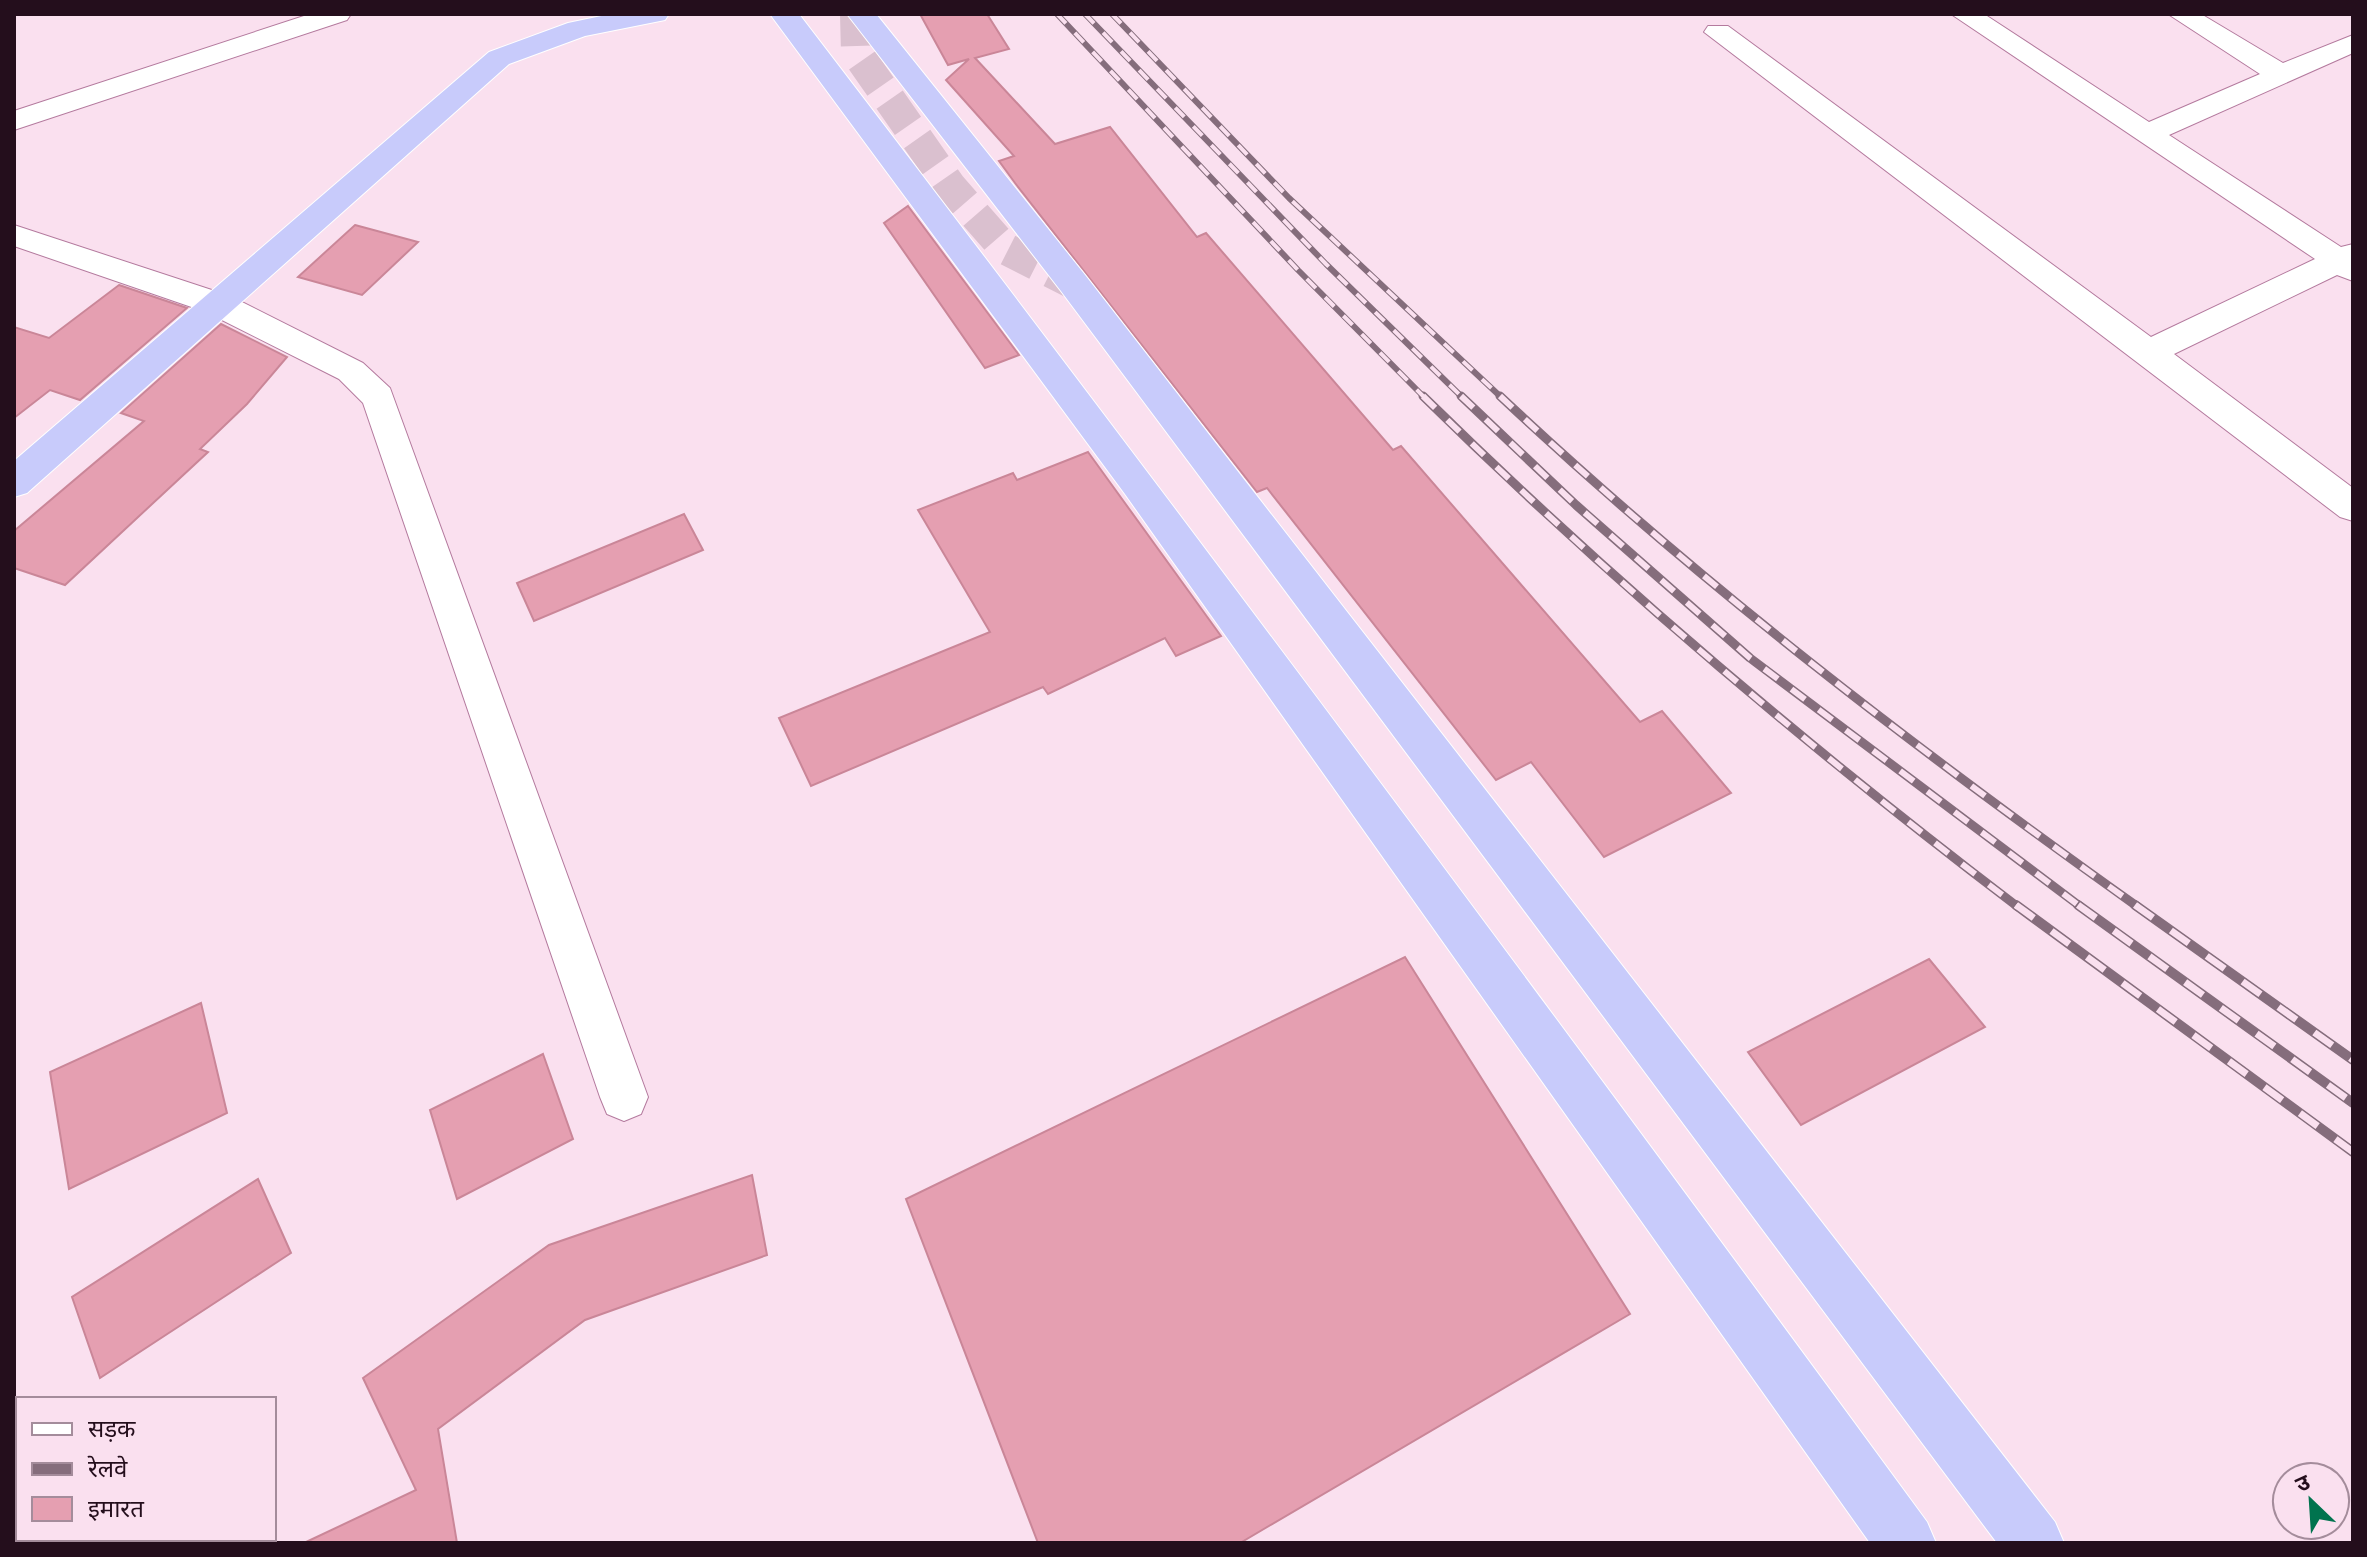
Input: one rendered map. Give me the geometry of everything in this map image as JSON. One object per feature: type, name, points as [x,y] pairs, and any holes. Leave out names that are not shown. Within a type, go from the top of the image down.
[{"type":"highway","points":[[14,483],[499,58],[578,29],[655,14]]},
{"type":"highway","points":[[784,14],[1156,510],[1906,1543]]},
{"type":"highway","points":[[861,14],[1073,283],[2034,1543]]},
{"type":"street","points":[[14,121],[337,14]]},
{"type":"street","points":[[1965,14],[2348,261]]},
{"type":"street","points":[[2182,14],[2282,75]]},
{"type":"street","points":[[1718,32],[2353,507]]},
{"type":"street","points":[[2147,134],[2353,43]]},
{"type":"street","points":[[14,235],[218,304],[351,371],[378,397],[624,1097]]},
{"type":"street","points":[[2148,352],[2348,261]]},
{"type":"building","points":[[920,14],[987,14],[1009,49],[975,58],[1055,144],[1110,127],[1197,237],[1206,233],[1393,450],[1401,446],[1640,722],[1662,711],[1731,793],[1604,857],[1531,762],[1496,780],[1267,488],[1257,492],[1015,183],[999,161],[1014,156],[946,80],[969,59],[948,65]]},
{"type":"building","points":[[908,206],[1019,355],[985,368],[884,223]]},
{"type":"building","points":[[355,225],[418,242],[362,295],[298,277]]},
{"type":"building","points":[[119,285],[187,308],[80,400],[50,390],[14,418],[14,327],[49,338]]},
{"type":"building","points":[[221,324],[287,357],[247,404],[200,449],[208,452],[65,585],[14,568],[14,531],[144,421],[121,413]]},
{"type":"building","points":[[1088,452],[1221,636],[1176,656],[1165,638],[1048,694],[1043,687],[811,786],[779,718],[990,632],[918,510],[1013,473],[1017,480]]},
{"type":"building","points":[[684,514],[703,550],[534,621],[517,583]]},
{"type":"building","points":[[1405,957],[1630,1314],[1240,1543],[1038,1543],[906,1199]]},
{"type":"building","points":[[1929,959],[1985,1027],[1801,1125],[1748,1052]]},
{"type":"building","points":[[201,1003],[227,1113],[69,1189],[50,1072]]},
{"type":"building","points":[[543,1054],[573,1139],[457,1199],[430,1110]]},
{"type":"building","points":[[752,1175],[767,1255],[585,1320],[438,1429],[457,1543],[304,1543],[416,1490],[363,1378],[549,1245]]},
{"type":"building","points":[[258,1179],[291,1253],[100,1378],[72,1297]]},
{"type":"tunnel","points":[[856,14],[857,53],[950,186],[1004,248],[1073,283]]},
{"type":"railway","points":[[1057,14],[1298,270],[1423,396]]},
{"type":"railway","points":[[1085,14],[1326,264],[1463,398]]},
{"type":"railway","points":[[1112,14],[1289,198],[1502,398]]},
{"type":"railway","points":[[1423,396],[1565,531],[1712,661],[1863,786],[2018,907]]},
{"type":"railway","points":[[1461,396],[1576,505],[1750,658],[2081,907]]},
{"type":"railway","points":[[1500,396],[1730,598],[1972,787],[2138,907]]},
{"type":"railway","points":[[2016,905],[2353,1152]]},
{"type":"railway","points":[[2078,905],[2353,1103]]},
{"type":"railway","points":[[2135,905],[2353,1060]]}]
